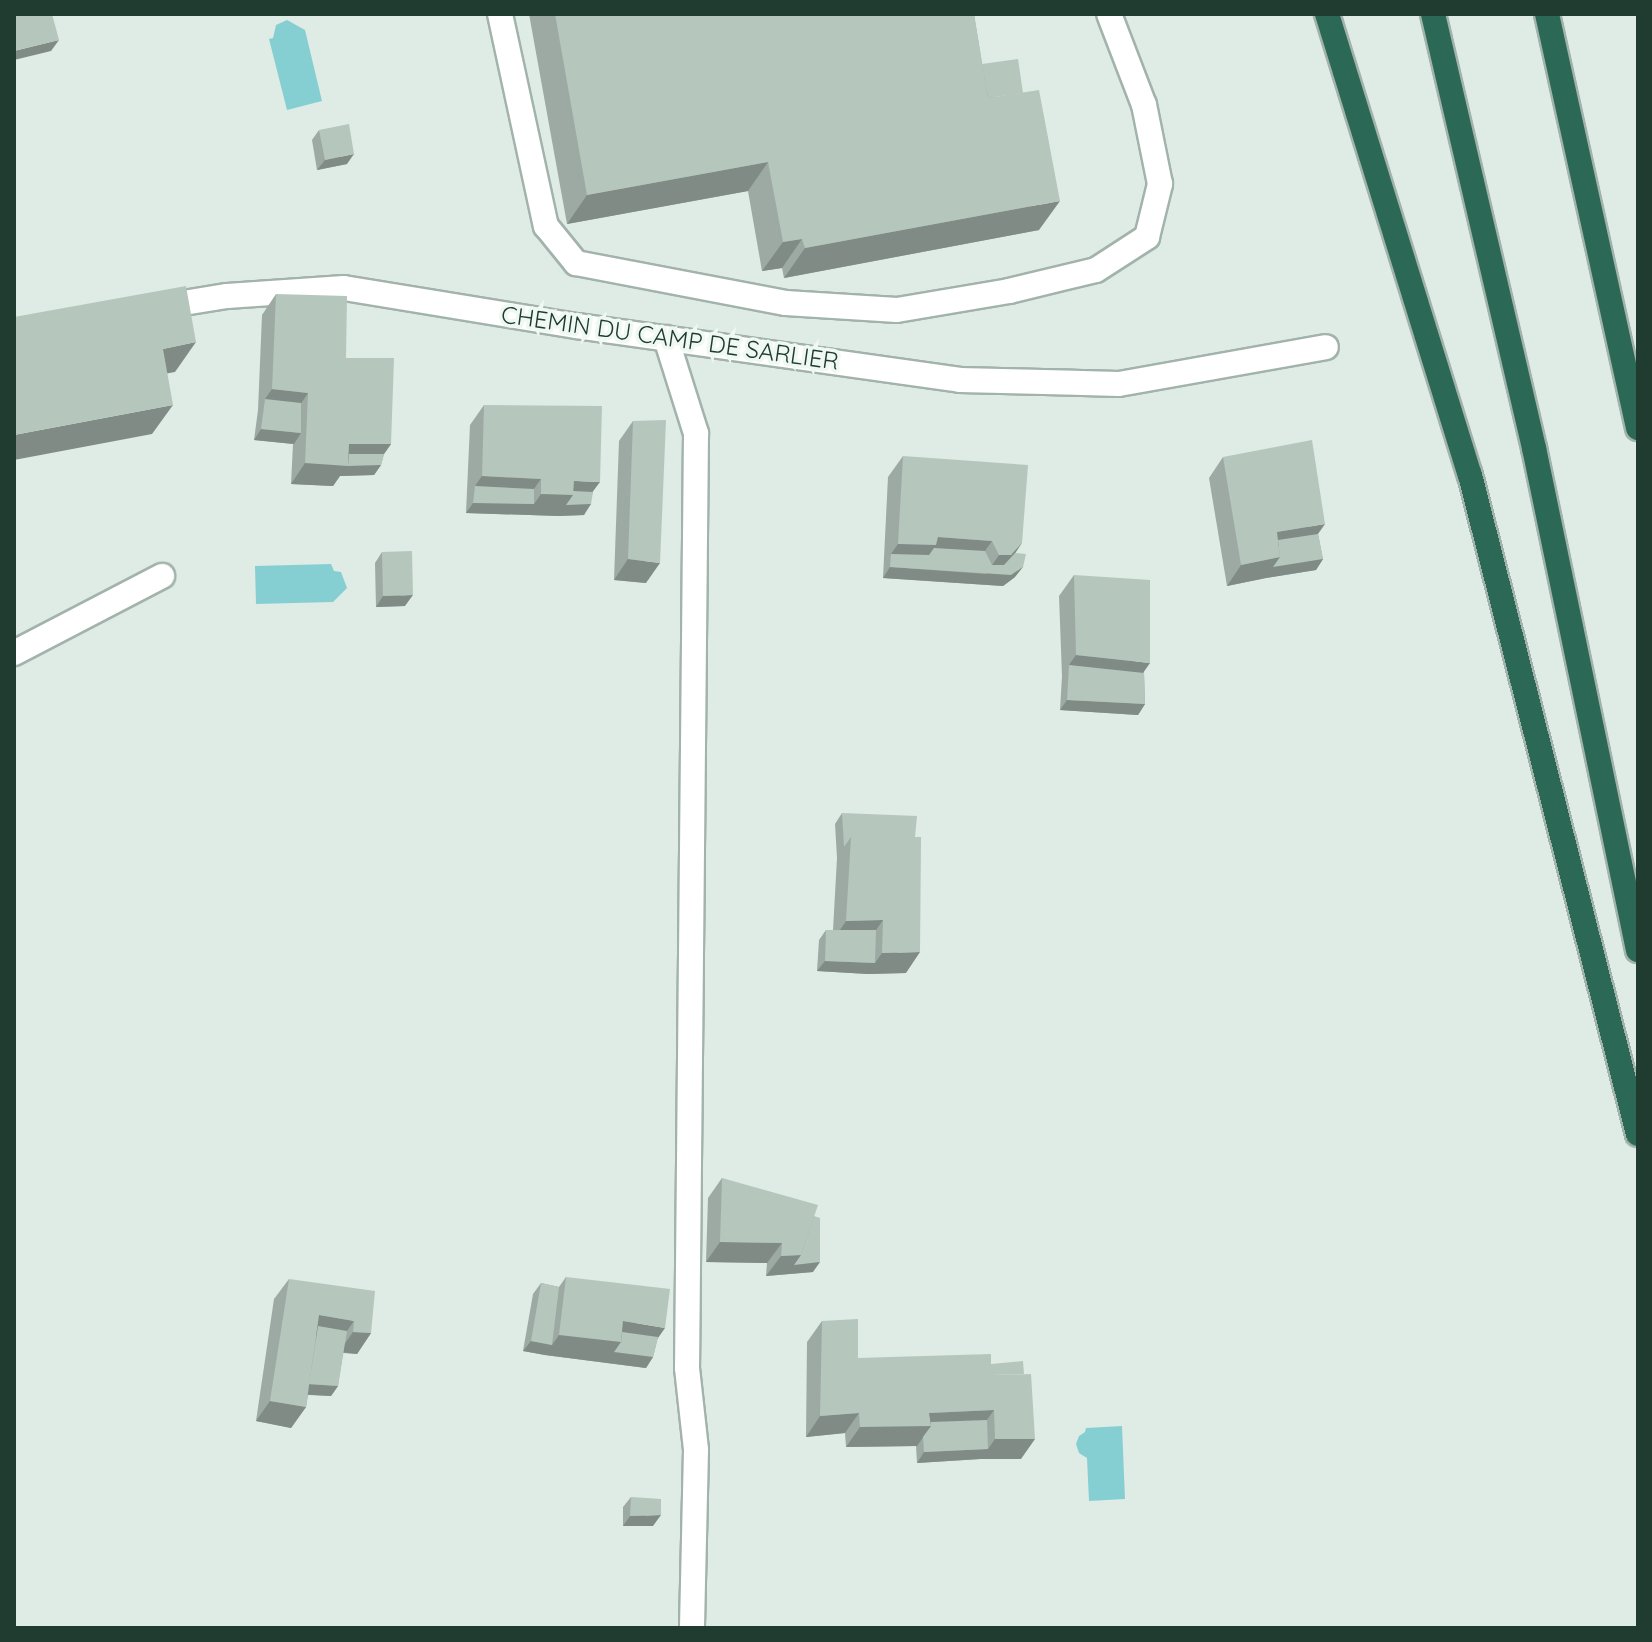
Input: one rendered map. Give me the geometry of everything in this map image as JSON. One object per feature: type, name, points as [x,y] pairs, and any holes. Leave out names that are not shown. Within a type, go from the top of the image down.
[{"type":"highway","points":[[1327,14],[1470,475],[1638,1134]]},
{"type":"highway","points":[[1433,14],[1534,448],[1638,950]]},
{"type":"highway","points":[[1547,14],[1638,428]]},
{"type":"street","points":[[500,14],[546,226],[576,263],[786,303],[897,310],[1009,291],[1096,270],[1147,237],[1160,184],[1144,105],[1109,14]]},
{"type":"street","name":"CHEMIN DU CAMP DE SARLIER","points":[[136,311],[227,296],[344,288],[960,380],[1119,384],[1326,347]]},
{"type":"street","points":[[666,338],[696,433],[687,1368],[696,1450],[692,1628]]},
{"type":"street","points":[[14,653],[162,576]]},
{"type":"water","points":[[287,20],[305,30],[322,101],[287,110],[269,39],[273,38],[276,25]]},
{"type":"water","points":[[331,564],[334,571],[341,572],[347,588],[333,602],[256,604],[255,566]]},
{"type":"water","points":[[1122,1426],[1125,1499],[1089,1501],[1087,1458],[1079,1453],[1076,1444],[1079,1436],[1086,1428]]},
{"type":"building","points":[[14,14],[52,14],[59,40],[14,51]]},
{"type":"building","points":[[555,14],[974,14],[988,98],[1039,90],[1060,201],[805,248],[802,239],[783,242],[768,162],[587,195]]},
{"type":"building","points":[[1018,59],[1023,93],[988,98],[982,64]]},
{"type":"building","points":[[349,124],[354,154],[325,160],[319,130]]},
{"type":"building","points":[[186,286],[196,342],[163,349],[173,405],[14,435],[14,317]]},
{"type":"building","points":[[276,294],[347,296],[346,358],[394,358],[391,444],[349,444],[348,466],[305,463],[308,393],[272,389]]},
{"type":"building","points":[[265,399],[301,403],[301,433],[261,429]]},
{"type":"building","points":[[484,405],[602,406],[600,482],[574,481],[573,495],[541,494],[541,479],[482,476]]},
{"type":"building","points":[[666,420],[660,563],[628,559],[633,421]]},
{"type":"building","points":[[1312,440],[1325,524],[1277,532],[1280,557],[1241,565],[1223,457]]},
{"type":"building","points":[[349,454],[384,454],[381,465],[348,466]]},
{"type":"building","points":[[903,456],[1028,465],[1022,543],[1011,555],[999,555],[992,541],[938,537],[936,545],[898,544]]},
{"type":"building","points":[[475,486],[534,489],[534,504],[473,503]]},
{"type":"building","points":[[573,491],[593,492],[591,504],[566,505]]},
{"type":"building","points":[[1318,534],[1323,559],[1273,567],[1280,557],[1278,540]]},
{"type":"building","points":[[934,548],[985,551],[992,565],[1004,565],[1015,553],[1026,554],[1023,567],[1011,575],[890,567],[891,554],[929,555]]},
{"type":"building","points":[[412,551],[413,595],[383,596],[382,552]]},
{"type":"building","points":[[1074,575],[1150,580],[1150,663],[1076,655]]},
{"type":"building","points":[[1069,665],[1144,673],[1145,704],[1067,700]]},
{"type":"building","points":[[842,813],[917,816],[915,837],[851,837],[844,847]]},
{"type":"building","points":[[851,837],[921,837],[920,952],[882,953],[883,920],[846,921]]},
{"type":"building","points":[[826,930],[876,930],[875,963],[825,961]]},
{"type":"building","points":[[722,1178],[818,1205],[801,1255],[781,1256],[782,1243],[720,1242]]},
{"type":"building","points":[[814,1216],[820,1218],[820,1262],[794,1265],[801,1255]]},
{"type":"building","points":[[566,1277],[670,1289],[665,1328],[623,1321],[621,1342],[559,1335]]},
{"type":"building","points":[[289,1279],[375,1291],[371,1333],[353,1332],[354,1321],[319,1315],[306,1407],[270,1401]]},
{"type":"building","points":[[541,1283],[559,1287],[552,1345],[531,1341]]},
{"type":"building","points":[[858,1319],[858,1358],[991,1354],[991,1375],[1031,1374],[1035,1439],[995,1439],[994,1410],[929,1413],[931,1426],[860,1427],[859,1413],[820,1416],[822,1321]]},
{"type":"building","points":[[318,1326],[347,1331],[338,1386],[309,1384]]},
{"type":"building","points":[[622,1332],[658,1337],[653,1357],[614,1352],[621,1342]]},
{"type":"building","points":[[1023,1361],[1024,1374],[991,1375],[991,1364]]},
{"type":"building","points":[[987,1420],[988,1449],[924,1452],[923,1437],[931,1422]]},
{"type":"building","points":[[631,1497],[661,1499],[661,1515],[630,1516]]}]
